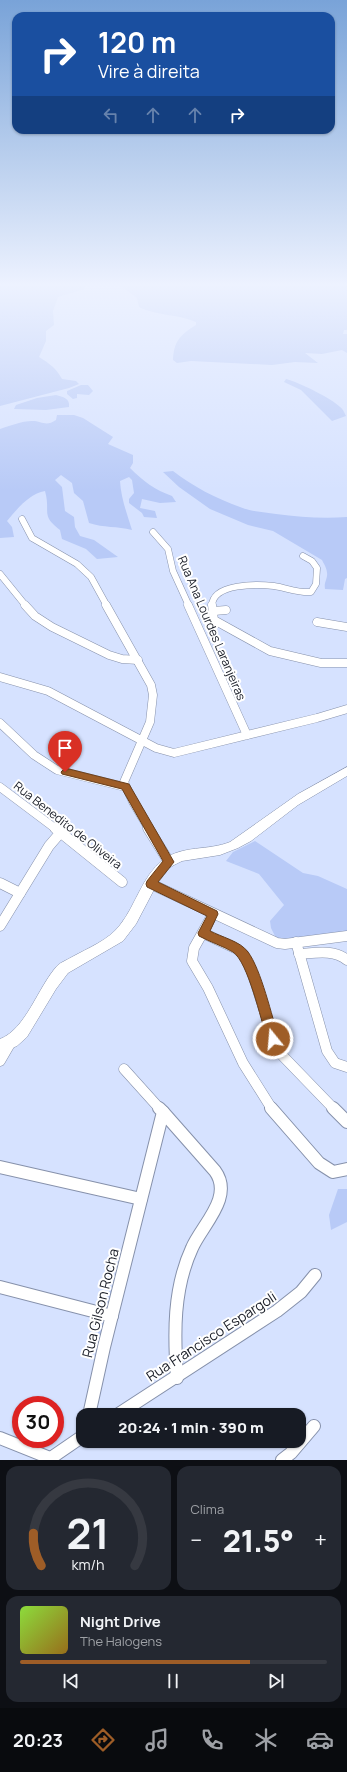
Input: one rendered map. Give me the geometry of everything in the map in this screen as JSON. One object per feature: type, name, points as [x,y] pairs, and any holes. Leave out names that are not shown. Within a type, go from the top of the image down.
[{"type":"street","points":[[22,519],[32,538],[85,570],[138,660],[150,685],[154,699],[152,715],[144,740],[125,778],[125,786],[169,862]]},
{"type":"street","name":"Rua Ana Lourdes Laranjeiras","points":[[153,532],[168,549],[173,571],[247,735]]},
{"type":"street","points":[[303,556],[312,561],[316,568],[316,584],[311,592],[299,593],[271,586],[233,588],[217,593],[213,598],[214,620],[270,651],[321,663],[347,662]]},
{"type":"street","points":[[0,574],[35,616],[52,627],[109,655],[122,659],[138,660]]},
{"type":"street","points":[[214,611],[226,610]]},
{"type":"street","points":[[317,622],[347,627]]},
{"type":"street","points":[[0,677],[48,691],[162,750],[174,753],[317,718],[347,708]]},
{"type":"street","points":[[0,723],[48,766],[57,770],[125,786]]},
{"type":"street","points":[[0,1061],[5,1044],[22,1032],[51,985],[63,969],[118,937],[125,930],[160,870],[169,862],[180,857],[217,851],[238,844],[314,789],[347,771]]},
{"type":"street","name":"Rua Benedito de Oliveira","points":[[0,787],[61,832],[122,882]]},
{"type":"street","points":[[0,926],[49,846],[61,832]]},
{"type":"street","points":[[0,883],[20,893]]},
{"type":"street","points":[[151,884],[270,941],[285,944],[347,936]]},
{"type":"street","points":[[213,914],[194,948],[192,961],[208,988],[243,1063],[272,1109],[319,1163],[333,1172],[347,1169]]},
{"type":"street","points":[[203,933],[237,949],[244,955],[252,972],[277,1050],[347,1122]]},
{"type":"street","points":[[296,942],[327,1051],[335,1063],[347,1067]]},
{"type":"street","points":[[299,954],[334,953],[339,954],[347,960]]},
{"type":"street","points":[[124,1069],[214,1169],[222,1184],[222,1192],[216,1206],[192,1247],[181,1279],[176,1302],[174,1327],[176,1378]]},
{"type":"street","name":"Rua Gilson Rocha","points":[[91,1408],[163,1112]]},
{"type":"street","points":[[0,1167],[141,1199]]},
{"type":"street","name":"Rua Francisco Espargoli","points":[[129,1408],[287,1306],[307,1286],[315,1274]]},
{"type":"street","points":[[0,1287],[112,1316]]},
{"type":"street","points":[[282,1460],[291,1453],[314,1426]]},
{"type":"street","points":[[0,1438],[50,1459],[76,1441]]},
{"type":"shaded area","points":[[0,354],[40,354],[39,357],[52,366],[62,379],[76,381],[79,384],[69,388],[0,406]]},
{"type":"shaded area","points":[[174,354],[306,354],[318,363],[295,362],[272,365],[191,361],[177,363],[173,360]]},
{"type":"shaded area","points":[[286,379],[307,387],[333,401],[343,410],[346,416],[332,421],[301,390],[284,382]]},
{"type":"shaded area","points":[[81,385],[88,385],[93,391],[89,395],[77,394],[77,398],[73,399],[67,394],[67,391]]},
{"type":"shaded area","points":[[56,395],[67,400],[69,407],[46,410],[14,409],[16,405],[37,398]]},
{"type":"shaded area","points":[[57,415],[74,415],[83,418],[113,437],[108,444],[133,455],[133,463],[130,468],[150,485],[172,496],[176,502],[160,503],[142,499],[140,508],[155,511],[157,518],[144,517],[142,513],[129,503],[129,499],[134,493],[132,480],[129,477],[120,481],[123,500],[132,530],[100,526],[89,523],[83,501],[74,493],[72,483],[61,475],[55,480],[62,487],[65,511],[74,517],[75,527],[80,536],[94,540],[118,557],[97,559],[86,549],[62,539],[60,530],[50,521],[48,517],[45,491],[34,495],[19,507],[7,521],[12,527],[14,537],[0,538],[0,429],[28,421],[49,423],[56,420]]},
{"type":"shaded area","points":[[173,471],[205,492],[231,504],[249,510],[303,517],[347,517],[347,578],[345,579],[343,590],[325,589],[327,574],[326,567],[322,560],[273,531],[248,525],[210,509],[179,487],[163,472]]},
{"type":"shaded area","points":[[255,841],[303,873],[318,876],[347,889],[347,933],[277,940],[271,928],[270,921],[284,905],[259,874],[226,861],[233,852]]},
{"type":"shaded area","points":[[338,1189],[347,1189],[347,1222],[331,1230],[329,1215]]},
{"type":"shaded area","points":[[110,1286],[119,1287],[104,1347],[98,1345],[98,1327],[93,1326],[95,1315],[103,1311]]},
{"type":"route","points":[[65,772],[125,786],[169,862],[164,865],[151,884],[213,914],[203,933],[237,949],[244,955],[252,972],[273,1039]]}]
